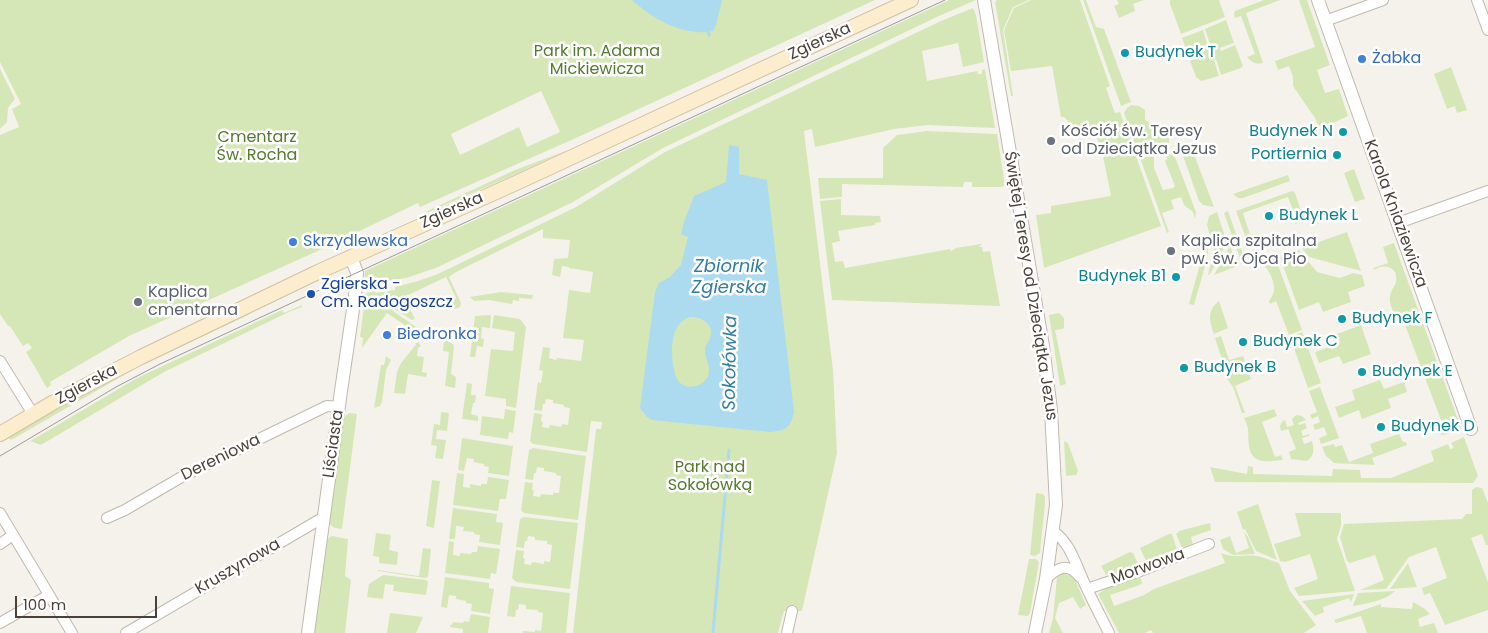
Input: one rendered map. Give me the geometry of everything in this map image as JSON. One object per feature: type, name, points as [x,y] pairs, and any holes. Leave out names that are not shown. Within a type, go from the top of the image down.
[{"type":"main road","name":"Zgierska","points":[[0,434],[33,414],[141,357],[351,257],[516,183],[911,0]]},
{"type":"street","name":"Świętej Teresy od Dzieciątka Jezus","points":[[984,0],[1046,362],[1051,410],[1056,500],[1046,579],[1035,633]]},
{"type":"street","name":"Karola Kniaziewicza","points":[[1318,0],[1471,429]]},
{"type":"street","points":[[1325,21],[1383,0]]},
{"type":"street","points":[[1477,0],[1488,30]]},
{"type":"street","points":[[1398,223],[1488,191]]},
{"type":"street","name":"Liściasta","points":[[308,633],[358,276],[351,257]]},
{"type":"street","points":[[0,361],[33,414]]},
{"type":"street","name":"Dereniowa","points":[[107,518],[125,510],[185,475],[327,406],[339,407]]},
{"type":"street","points":[[0,513],[72,633]]},
{"type":"street","name":"Kruszynowa","points":[[126,633],[324,517]]},
{"type":"street","points":[[1053,531],[1060,535],[1067,544],[1109,633]]},
{"type":"street","points":[[0,544],[13,535]]},
{"type":"street","name":"Morwowa","points":[[1085,584],[1143,570],[1209,544]]},
{"type":"street","points":[[1046,579],[1056,570],[1065,568],[1072,569],[1085,584]]},
{"type":"street","points":[[0,623],[49,595]]},
{"type":"street","points":[[787,633],[792,611]]},
{"type":"green space","points":[[0,0],[875,0],[576,138],[420,207],[418,203],[322,249],[129,336],[50,382],[51,385],[47,388],[26,352],[32,348],[28,343],[23,346],[0,314],[0,135],[19,127],[12,109],[21,104],[0,62]],"holes":[[[541,91],[560,132],[527,147],[519,127],[460,155],[451,134]]]},
{"type":"green space","points":[[949,0],[976,0],[663,148],[573,202],[436,268],[406,278],[364,284],[365,271]]},
{"type":"green space","points":[[997,0],[1029,0],[1013,7],[1003,30],[1013,96],[1011,96],[995,2]]},
{"type":"green space","points":[[1031,0],[1080,0],[1110,86],[1106,88],[1115,113],[1120,112],[1161,226],[1044,268],[1036,215],[1051,213],[1051,206],[1111,196],[1102,151],[1092,125],[1069,128],[1068,121],[1061,117],[1052,66],[1011,71],[1004,30],[1014,8]]},
{"type":"green space","points":[[1083,0],[1086,0],[1096,27],[1104,29],[1131,102],[1121,106]]},
{"type":"green space","points":[[1117,0],[1144,0],[1133,4],[1135,11],[1119,18],[1114,6],[1119,4]]},
{"type":"green space","points":[[1170,0],[1219,0],[1225,17],[1181,34]]},
{"type":"green space","points":[[1264,0],[1280,0],[1246,13],[1263,63],[1256,64],[1247,57],[1255,54],[1241,16],[1235,18],[1234,14],[1235,11]]},
{"type":"green space","points":[[1299,0],[1307,0],[1330,65],[1317,70],[1325,93],[1339,89],[1348,116],[1329,125],[1331,130],[1322,134],[1315,118],[1293,86],[1293,77],[1289,66],[1278,70],[1275,61],[1315,47]]},
{"type":"green space","name":"Park nad Sokołówką","points":[[973,8],[976,15],[984,62],[963,67],[958,43],[922,51],[927,81],[977,71],[978,74],[982,74],[982,70],[985,69],[995,128],[928,125],[894,129],[815,147],[812,129],[804,131],[833,370],[837,453],[802,611],[784,611],[778,633],[573,633],[596,429],[601,429],[602,422],[591,421],[587,452],[533,444],[530,441],[534,413],[542,414],[542,427],[549,428],[550,425],[561,427],[562,424],[568,425],[570,408],[553,403],[553,400],[546,399],[542,411],[534,410],[538,382],[541,383],[543,371],[539,370],[543,347],[550,348],[549,358],[581,361],[584,340],[563,338],[569,290],[590,293],[593,272],[562,266],[560,277],[552,275],[554,259],[568,258],[570,240],[543,238],[543,229],[449,277],[461,303],[460,307],[455,309],[452,308],[449,301],[456,298],[446,277],[404,297],[415,319],[412,320],[391,307],[365,304],[366,294],[375,289],[376,293],[395,290],[395,287],[438,274],[576,207],[665,152],[941,21]]},
{"type":"green space","points":[[1226,20],[1234,43],[1220,48],[1221,51],[1235,45],[1243,66],[1221,75],[1216,59],[1214,60],[1219,76],[1201,81],[1196,77],[1190,61],[1204,56],[1203,53],[1189,57],[1182,38],[1203,30],[1207,44],[1210,44],[1205,29]]},
{"type":"green space","points":[[1451,67],[1467,110],[1457,113],[1455,106],[1447,109],[1434,74]]},
{"type":"green space","points":[[0,69],[15,99],[8,108],[7,122],[0,129]]},
{"type":"green space","points":[[1131,105],[1139,106],[1145,110],[1145,120],[1163,129],[1169,136],[1169,146],[1159,144],[1150,147],[1154,158],[1154,168],[1163,190],[1175,186],[1165,161],[1167,159],[1166,156],[1171,154],[1175,157],[1196,212],[1195,219],[1193,212],[1184,205],[1181,197],[1171,200],[1174,209],[1162,213],[1169,232],[1167,233],[1124,113]]},
{"type":"green space","points":[[927,131],[997,134],[1005,185],[1002,187],[972,187],[972,182],[964,182],[963,187],[842,184],[842,197],[820,199],[818,178],[883,178],[883,148],[897,135]]},
{"type":"green space","points":[[1190,144],[1214,207],[1203,205],[1199,201],[1181,150],[1181,145]]},
{"type":"green space","points":[[568,150],[424,214],[423,213],[515,170]]},
{"type":"green space","points":[[1354,169],[1365,199],[1355,202],[1344,173]]},
{"type":"green space","points":[[1288,175],[1290,181],[1243,198],[1238,198],[1233,194]]},
{"type":"green space","points":[[1292,191],[1295,193],[1301,211],[1306,214],[1313,212],[1315,217],[1295,224],[1293,220],[1296,218],[1288,197],[1243,213],[1250,235],[1255,234],[1256,238],[1247,241],[1236,211]]},
{"type":"green space","points":[[841,199],[841,215],[880,216],[881,222],[875,223],[875,225],[838,231],[840,241],[832,243],[835,262],[843,261],[845,268],[950,249],[951,251],[956,248],[981,244],[979,246],[982,247],[983,252],[990,251],[1000,306],[832,300],[820,201]]},
{"type":"green space","points":[[1228,211],[1246,262],[1242,264],[1224,213]]},
{"type":"green space","points":[[1217,212],[1227,243],[1208,275],[1214,250],[1207,225],[1209,216]]},
{"type":"green space","points":[[1347,232],[1361,271],[1309,257],[1302,248]]},
{"type":"green space","points":[[1196,234],[1201,235],[1207,242],[1208,252],[1194,305],[1189,304],[1204,250],[1197,249],[1201,239],[1194,236]]},
{"type":"green space","points":[[1394,243],[1461,428],[1445,435],[1439,434],[1436,431],[1444,428],[1402,317],[1397,321],[1391,305],[1390,296],[1396,283],[1395,272],[1385,266],[1374,270],[1373,268],[1388,263],[1383,247]]},
{"type":"green space","points":[[1230,246],[1237,266],[1214,275]]},
{"type":"green space","points":[[1299,250],[1317,272],[1340,278],[1353,273],[1362,275],[1365,286],[1348,292],[1351,302],[1323,312],[1319,302],[1299,310],[1280,257]]},
{"type":"green space","points":[[1275,257],[1302,330],[1289,335],[1276,301],[1270,304],[1269,301],[1274,291],[1274,285],[1268,270],[1260,263]]},
{"type":"green space","points":[[501,292],[533,295],[532,299],[519,298],[519,301],[513,300],[512,304],[489,300],[474,301],[470,297]]},
{"type":"green space","points":[[1219,301],[1228,328],[1214,334],[1210,316],[1212,308]]},
{"type":"green space","points":[[302,305],[302,307],[164,372],[41,445],[30,441],[137,378],[282,310],[284,313]]},
{"type":"green space","points":[[364,306],[390,309],[419,329],[415,332],[387,313],[362,348],[363,338],[360,337]]},
{"type":"green space","points":[[247,312],[248,315],[138,367],[11,440],[9,438],[39,419],[142,364]]},
{"type":"green space","points":[[1059,313],[1064,318],[1064,327],[1063,329],[1055,330],[1066,384],[1060,386],[1049,315]]},
{"type":"green space","points":[[491,315],[490,328],[482,327],[481,338],[484,339],[483,347],[477,346],[475,357],[470,357],[475,316]]},
{"type":"green space","points":[[494,315],[520,319],[526,327],[516,408],[506,406],[506,399],[485,396],[491,349],[513,351],[515,332],[492,328]]},
{"type":"green space","points":[[1361,325],[1371,354],[1343,364],[1339,356],[1319,363],[1315,352],[1335,345],[1332,336]]},
{"type":"green space","points":[[1302,332],[1321,383],[1308,388],[1290,337]]},
{"type":"green space","points":[[1221,336],[1229,360],[1243,356],[1251,379],[1235,386],[1245,413],[1242,413],[1233,387],[1225,376],[1223,362],[1215,338]]},
{"type":"green space","points":[[444,339],[454,345],[451,374],[456,377],[455,388],[445,386],[449,352],[443,351]]},
{"type":"green space","points":[[418,342],[421,346],[418,348],[417,356],[424,357],[422,372],[427,373],[426,377],[408,374],[405,394],[394,393],[397,372],[401,363]]},
{"type":"green space","points":[[386,356],[391,360],[386,370],[382,402],[380,406],[374,408],[381,365],[384,365]]},
{"type":"green space","points":[[1380,380],[1384,389],[1404,382],[1407,392],[1388,399],[1391,408],[1362,419],[1359,410],[1339,418],[1335,407],[1355,400],[1352,390]]},
{"type":"green space","points":[[467,383],[472,384],[471,395],[476,395],[471,414],[478,416],[478,421],[462,419]]},
{"type":"green space","points":[[1320,387],[1339,438],[1321,444],[1319,438],[1327,435],[1324,427],[1315,430],[1313,425],[1320,422],[1318,416],[1312,419],[1310,415],[1317,412],[1309,391]]},
{"type":"green space","points":[[505,409],[516,411],[513,433],[509,432],[508,439],[480,435],[482,416],[504,419]]},
{"type":"green space","points":[[1274,409],[1277,416],[1262,422],[1275,457],[1281,455],[1283,460],[1258,460],[1251,453],[1248,429],[1244,418]]},
{"type":"green space","points":[[441,412],[449,413],[447,431],[437,430],[436,439],[446,440],[443,459],[435,458],[437,446],[431,445],[434,424],[440,425]]},
{"type":"green space","points":[[349,413],[357,414],[342,529],[332,527],[329,522],[344,417]]},
{"type":"green space","points":[[1296,415],[1302,416],[1306,420],[1298,423],[1299,425],[1305,423],[1307,428],[1301,431],[1303,436],[1309,434],[1309,436],[1302,438],[1304,444],[1312,441],[1313,452],[1307,461],[1291,459],[1289,452],[1296,449],[1288,429],[1281,431],[1280,426],[1282,422],[1285,420],[1287,427],[1294,425],[1292,419]]},
{"type":"green space","points":[[1399,434],[1407,445],[1372,458],[1375,465],[1334,463],[1326,456],[1322,447],[1334,444],[1335,447],[1342,445],[1349,462],[1373,453],[1370,444]]},
{"type":"green space","points":[[1464,437],[1478,476],[1473,483],[1215,482],[1210,467],[1247,474],[1248,466],[1253,467],[1253,474],[1332,476],[1333,469],[1360,470],[1361,478],[1391,478],[1434,461],[1431,451],[1448,444],[1450,449],[1454,448],[1451,443]]},
{"type":"green space","points":[[462,438],[513,446],[509,476],[488,473],[489,467],[473,462],[474,459],[467,458],[464,471],[458,470]]},
{"type":"green space","points":[[1064,441],[1068,443],[1078,471],[1076,475],[1066,476]]},
{"type":"green space","points":[[533,448],[586,456],[578,520],[524,513],[521,510],[525,482],[533,483],[533,496],[540,497],[541,494],[553,495],[553,493],[559,493],[561,476],[544,471],[544,468],[537,467],[533,480],[525,479],[529,450]]},
{"type":"green space","points":[[457,473],[464,474],[463,487],[470,488],[470,484],[481,486],[481,484],[487,484],[488,477],[509,480],[506,499],[500,499],[498,511],[453,505]]},
{"type":"green space","points":[[432,480],[440,481],[434,528],[426,526]]},
{"type":"green space","points":[[1476,487],[1482,488],[1488,503],[1488,545],[1486,545],[1482,534],[1471,538],[1488,582],[1488,610],[1445,625],[1430,593],[1424,595],[1422,588],[1447,578],[1436,547],[1409,557],[1386,589],[1360,590],[1384,580],[1375,555],[1350,563],[1347,561],[1340,537],[1344,524],[1462,519],[1466,514],[1472,514],[1472,490]]},
{"type":"green space","points":[[1036,493],[1043,494],[1045,503],[1040,553],[1035,556],[1030,555]]},
{"type":"green space","points":[[1258,504],[1277,560],[1256,551],[1245,529],[1243,530],[1237,512]]},
{"type":"green space","points":[[453,508],[497,514],[496,522],[503,523],[500,545],[479,542],[480,535],[474,534],[474,532],[463,531],[464,527],[456,526],[455,539],[449,539]]},
{"type":"green space","points":[[1295,513],[1341,513],[1341,526],[1337,539],[1355,591],[1299,596],[1294,588],[1318,579],[1310,554],[1285,562],[1280,561],[1274,544],[1301,536]]},
{"type":"green space","points":[[524,517],[578,523],[570,589],[516,582],[512,578],[516,550],[524,551],[524,564],[531,565],[532,562],[544,564],[544,561],[550,562],[552,545],[547,544],[547,541],[535,540],[535,537],[528,536],[524,548],[516,547],[520,519]]},
{"type":"green space","points":[[1210,523],[1211,530],[1191,537],[1193,545],[1182,548],[1176,534],[1179,531]]},
{"type":"green space","points":[[1244,532],[1255,554],[1233,555],[1223,549],[1220,540],[1230,536],[1236,553],[1249,548]]},
{"type":"green space","points":[[376,533],[391,535],[389,550],[398,552],[397,565],[379,563],[379,557],[373,556]]},
{"type":"green space","points":[[1172,534],[1177,550],[1146,561],[1140,548]]},
{"type":"green space","points":[[332,536],[348,539],[345,576],[351,580],[345,633],[314,633],[327,539]]},
{"type":"green space","points":[[449,541],[454,542],[453,555],[460,556],[460,553],[471,554],[472,552],[477,552],[478,546],[500,549],[496,574],[491,573],[490,579],[445,573]]},
{"type":"green space","points":[[423,548],[431,549],[428,577],[425,578],[378,571],[419,576]]},
{"type":"green space","points":[[1130,552],[1133,553],[1137,565],[1106,575],[1101,566]]},
{"type":"green space","points":[[1221,553],[1231,556],[1259,557],[1279,563],[1290,591],[1316,625],[1304,633],[1153,633],[1151,630],[1145,633],[1119,633],[1098,594],[1107,588],[1140,576],[1142,583],[1140,585],[1110,595],[1114,606],[1225,563]]},
{"type":"green space","points":[[1029,559],[1036,559],[1039,562],[1030,613],[1028,616],[1018,615]]},
{"type":"green space","points":[[1408,563],[1417,587],[1390,589]]},
{"type":"green space","points":[[1063,573],[1074,577],[1086,605],[1080,609],[1073,597],[1059,603],[1055,618],[1063,633],[1049,633],[1053,618],[1057,577]]},
{"type":"green space","points":[[383,575],[426,580],[428,582],[426,595],[393,591],[394,585],[385,584],[383,599],[367,597],[369,584]]},
{"type":"green space","points":[[445,577],[489,583],[489,588],[494,589],[490,614],[471,611],[472,604],[456,599],[456,596],[449,595],[447,608],[441,607]]},
{"type":"green space","points":[[511,586],[570,593],[566,633],[523,633],[523,631],[541,631],[543,613],[538,612],[538,610],[526,609],[526,605],[519,604],[515,617],[507,616]]},
{"type":"green space","points":[[1395,591],[1376,601],[1353,605],[1358,593]]},
{"type":"green space","points":[[1354,594],[1351,602],[1349,598],[1323,607],[1324,612],[1315,616],[1302,601]]},
{"type":"green space","points":[[1413,602],[1430,614],[1418,619],[1420,627],[1434,623],[1438,633],[1367,633],[1361,616],[1336,623],[1334,620],[1381,604],[1381,607],[1412,609]]},
{"type":"green space","points":[[390,613],[423,617],[416,633],[387,633]]},
{"type":"green space","points":[[471,614],[490,617],[488,633],[463,633],[463,629],[450,627],[453,622],[469,622]]},
{"type":"water","points":[[632,0],[722,0],[713,31],[702,32],[680,29],[659,20]]},
{"type":"water","name":"Zbiornik Zgierska","points":[[729,145],[739,147],[739,174],[767,180],[794,412],[791,422],[786,428],[770,432],[652,420],[640,408],[655,292],[659,283],[670,277],[681,265],[688,237],[681,234],[694,196],[726,182]],"holes":[[[690,317],[706,322],[711,329],[710,338],[705,349],[709,372],[703,382],[691,387],[682,385],[677,378],[673,364],[672,343],[679,324]]]},
{"type":"waterway","name":"Sokołówka","points":[[707,28],[709,35]]},
{"type":"waterway","name":"Sokołówka","points":[[713,633],[729,450]]},
{"type":"tram line","points":[[0,456],[116,387],[160,364],[945,0]]},
{"type":"place","name":"Budynek T","points":[[1125,53]]},
{"type":"place","name":"Żabka","points":[[1362,59]]},
{"type":"place","name":"Budynek N","points":[[1343,132]]},
{"type":"place","name":"Kościół św. Teresy od Dzieciątka Jezus","points":[[1051,141]]},
{"type":"place","name":"Portiernia","points":[[1337,155]]},
{"type":"place","name":"Budynek L","points":[[1269,216]]},
{"type":"place","name":"Skrzydlewska","points":[[293,242]]},
{"type":"place","name":"Kaplica szpitalna pw. św. Ojca Pio","points":[[1171,251]]},
{"type":"place","name":"Budynek B1","points":[[1176,277]]},
{"type":"place","name":"Zgierska - Cm. Radogoszcz","points":[[311,294]]},
{"type":"place","name":"Kaplica cmentarna","points":[[138,302]]},
{"type":"place","name":"Budynek F","points":[[1342,319]]},
{"type":"place","name":"Biedronka","points":[[387,335]]},
{"type":"place","name":"Budynek C","points":[[1243,342]]},
{"type":"place","name":"Budynek B","points":[[1184,368]]},
{"type":"place","name":"Budynek E","points":[[1362,372]]},
{"type":"place","name":"Budynek D","points":[[1381,427]]},
{"type":"park label","name":"Park im. Adama Mickiewicza","points":[[597,61]]},
{"type":"park label","name":"Cmentarz Św. Rocha","points":[[257,147]]}]
